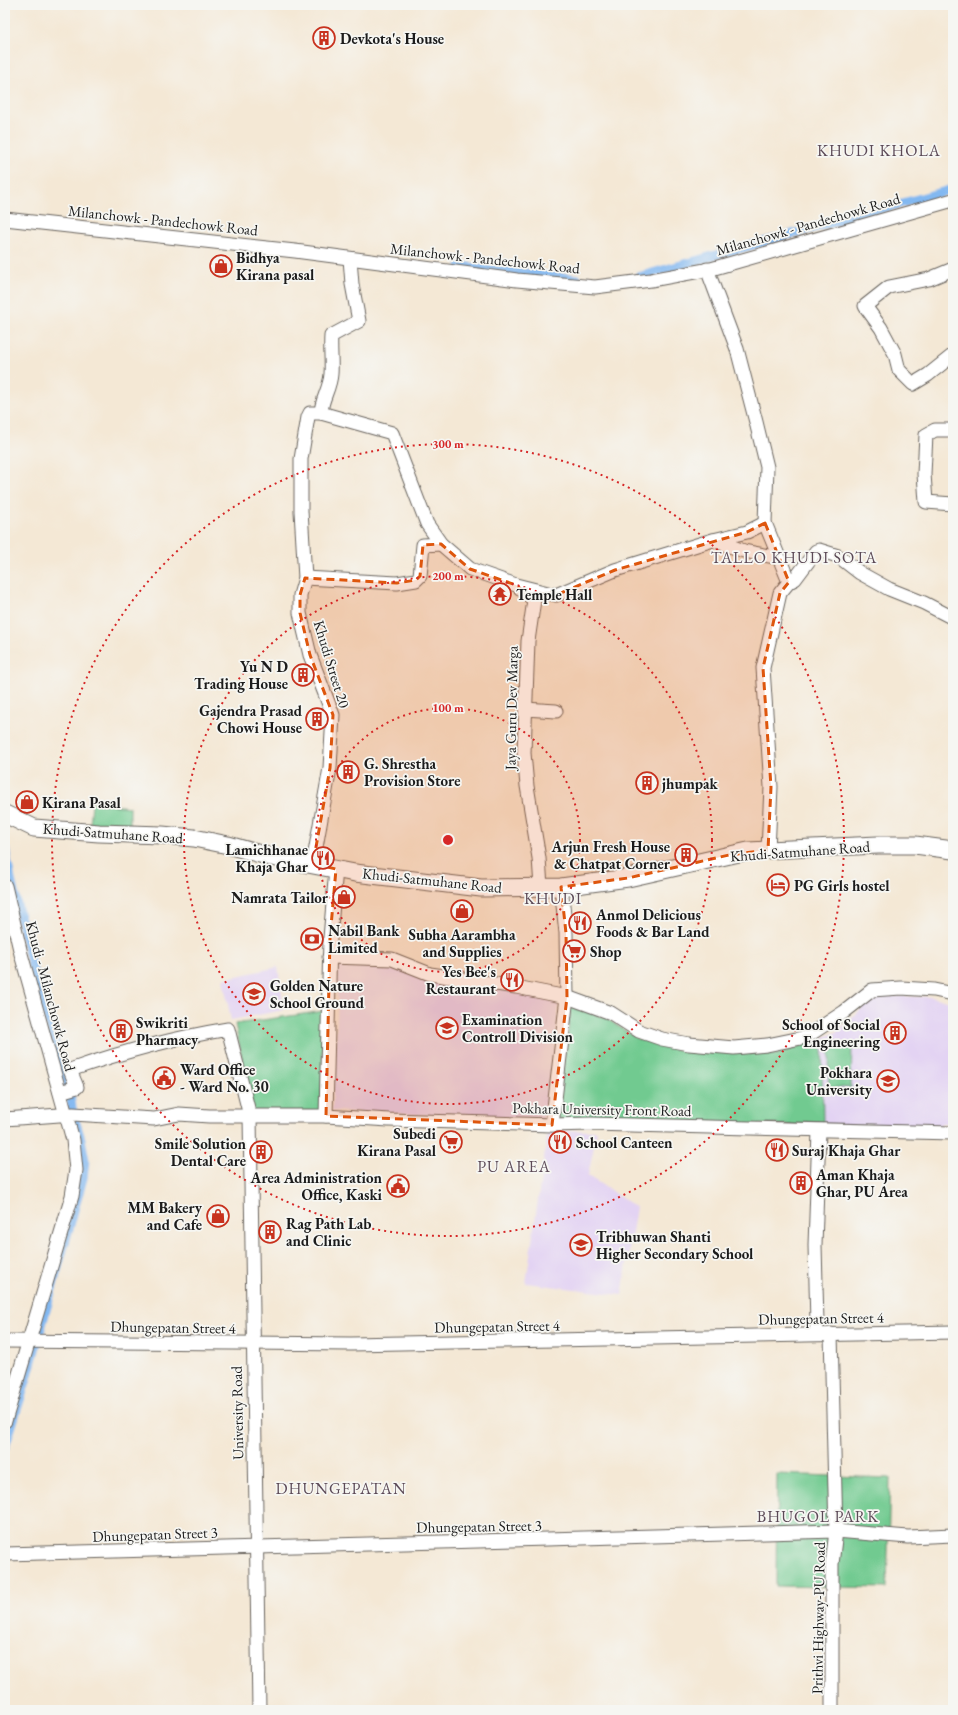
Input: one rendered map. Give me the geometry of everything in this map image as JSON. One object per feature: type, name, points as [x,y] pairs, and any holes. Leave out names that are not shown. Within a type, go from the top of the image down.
[{"type":"main road","name":"Khudi-Satmuhane Road","points":[[8,815],[34,828],[194,838],[228,845],[270,857],[355,873],[481,888],[561,887],[628,878],[691,865],[729,855],[768,850],[900,845],[953,850]]},
{"type":"street","name":"Milanchowk - Pandechowk Road","points":[[5,219],[295,251],[517,280],[594,287],[651,280],[708,269],[953,200]]},
{"type":"street","points":[[350,259],[352,284],[359,321],[331,336],[331,374],[327,394],[321,409],[392,433],[427,524],[442,544],[470,569],[516,585],[556,595],[615,570],[713,540],[747,532],[765,523]]},
{"type":"street","points":[[708,269],[737,349],[767,467],[765,523],[789,582]]},
{"type":"street","points":[[953,269],[929,280],[889,287],[865,306],[881,328],[895,354],[899,370],[913,384],[928,375],[953,355]]},
{"type":"street","name":"Khudi Street 20","points":[[313,864],[328,784],[333,715],[310,655],[300,613],[300,595],[305,578],[301,511],[302,459],[308,417],[310,413],[321,409]]},
{"type":"street","points":[[953,430],[935,430],[926,436],[924,474],[926,502],[953,504]]},
{"type":"street","points":[[305,578],[397,583],[416,580],[420,576],[427,524]]},
{"type":"street","points":[[713,540],[744,551],[779,558]]},
{"type":"street","points":[[423,545],[442,544]]},
{"type":"street","points":[[768,850],[771,787],[762,668],[780,593],[789,582],[795,579],[816,551],[819,550],[838,556],[860,573],[889,589],[924,603],[953,618]]},
{"type":"street","points":[[516,585],[534,600],[547,592]]},
{"type":"street","name":"Jaya Guru Dev Marga","points":[[534,600],[528,641],[524,753],[525,773],[539,858],[541,887]]},
{"type":"street","points":[[525,709],[556,710]]},
{"type":"street","points":[[326,1116],[329,956],[336,869]]},
{"type":"street","name":"Khudi - Milanchowk Road","points":[[5,886],[21,954],[73,1140],[76,1170],[72,1196],[35,1341],[5,1421]]},
{"type":"street","points":[[552,1125],[567,998],[566,933],[561,887]]},
{"type":"street","points":[[329,956],[392,959],[430,974],[516,987],[567,998],[611,1013],[639,1031],[662,1039],[689,1044],[734,1048],[767,1045],[806,1037],[844,1012],[872,990],[901,988],[934,990],[953,994]]},
{"type":"street","name":"University Road","points":[[60,1092],[76,1087],[70,1070],[124,1051],[186,1036],[228,1028],[250,1116],[255,1546],[259,1710]]},
{"type":"street","name":"Pokhara University Front Road","points":[[5,1119],[65,1114],[154,1119],[179,1114],[209,1116],[326,1116],[389,1120],[552,1125],[591,1124],[953,1133]]},
{"type":"street","points":[[816,1334],[815,1245],[819,1130]]},
{"type":"street","name":"Dhungepatan Street 4","points":[[5,1341],[358,1344],[953,1332]]},
{"type":"street","name":"Prithvi Highway-PU Road","points":[[831,1334],[836,1531],[832,1564],[832,1710]]},
{"type":"street","name":"Dhungepatan Street 3","points":[[5,1554],[836,1531],[908,1537],[953,1535]]},
{"type":"highlighted area","points":[[765,523],[789,582],[780,593],[763,668],[771,787],[768,850],[729,855],[628,878],[561,887],[566,933],[567,997],[552,1125],[326,1116],[330,938],[336,869],[313,864],[330,768],[333,715],[310,655],[300,613],[300,595],[305,578],[397,583],[416,580],[420,576],[423,545],[441,544],[470,569],[516,585],[534,600],[547,592],[556,595],[615,570],[747,532]]},
{"type":"shaded area","name":"Examination Controll Division","points":[[335,966],[408,968],[559,1002],[555,1051],[543,1120],[332,1111],[338,1005]]},
{"type":"shaded area","name":"Golden Nature School Ground","points":[[278,967],[284,1010],[231,1020],[223,979]]},
{"type":"shaded area","name":"Pokhara University","points":[[886,996],[932,997],[953,1003],[953,1128],[946,1123],[941,1123],[940,1126],[823,1126],[822,1038],[837,1032],[873,998]]},
{"type":"shaded area","name":"Tribhuwan Shanti Higher Secondary School","points":[[548,1130],[597,1131],[588,1176],[636,1207],[622,1295],[526,1283]]},
{"type":"green space","points":[[92,803],[130,807],[130,827],[90,825]]},
{"type":"green space","points":[[571,1007],[604,1017],[638,1039],[679,1050],[778,1054],[822,1038],[823,1126],[556,1120]]},
{"type":"green space","points":[[324,1011],[321,1111],[253,1112],[235,1024]]},
{"type":"green space","points":[[852,1046],[851,1088],[828,1087],[830,1047]]},
{"type":"green space","name":"BHUGOL PARK","points":[[777,1474],[890,1478],[887,1588],[776,1586]]},
{"type":"waterway","points":[[638,277],[953,189]]},
{"type":"waterway","points":[[460,266],[578,279]]},
{"type":"waterway","points":[[5,849],[35,978],[69,1089],[73,1114],[81,1139],[85,1160],[83,1178],[27,1378],[5,1447]]},
{"type":"place","name":"Devkota's House","points":[[324,38]]},
{"type":"place","name":"Bidhya Kirana pasal","points":[[221,266]]},
{"type":"place","name":"Temple Hall","points":[[500,594]]},
{"type":"place","name":"Yu N D Trading House","points":[[303,675]]},
{"type":"place","name":"Gajendra Prasad Chowi House","points":[[317,719]]},
{"type":"place","name":"G. Shrestha Provision Store","points":[[348,772]]},
{"type":"place","name":"jhumpak","points":[[647,783]]},
{"type":"place","name":"Kirana Pasal","points":[[27,802]]},
{"type":"place","name":"Arjun Fresh House & Chatpat Corner","points":[[686,855]]},
{"type":"place","name":"Lamichhanae Khaja Ghar","points":[[323,858]]},
{"type":"place","name":"PG Girls hostel","points":[[778,885]]},
{"type":"place","name":"Namrata Tailor","points":[[344,897]]},
{"type":"place","name":"Subha Aarambha and Supplies","points":[[462,911]]},
{"type":"place","name":"Anmol Delicious Foods & Bar Land","points":[[580,923]]},
{"type":"place","name":"Nabil Bank Limited","points":[[312,939]]},
{"type":"place","name":"Shop","points":[[574,951]]},
{"type":"place","name":"Yes Bee's Restaurant","points":[[512,980]]},
{"type":"place","name":"Golden Nature School Ground","points":[[254,994]]},
{"type":"place","name":"Examination Controll Division","points":[[447,1028]]},
{"type":"place","name":"Swikriti Pharmacy","points":[[121,1031]]},
{"type":"place","name":"School of Social Engineering","points":[[895,1033]]},
{"type":"place","name":"Ward Office - Ward No. 30","points":[[164,1078]]},
{"type":"place","name":"Pokhara University","points":[[888,1081]]},
{"type":"place","name":"Subedi Kirana Pasal","points":[[451,1142]]},
{"type":"place","name":"School Canteen","points":[[560,1142]]},
{"type":"place","name":"Suraj Khaja Ghar","points":[[777,1150]]},
{"type":"place","name":"Smile Solution Dental Care","points":[[261,1152]]},
{"type":"place","name":"Aman Khaja Ghar, PU Area","points":[[801,1183]]},
{"type":"place","name":"Area Administration Office, Kaski","points":[[398,1186]]},
{"type":"place","name":"MM Bakery and Cafe","points":[[218,1216]]},
{"type":"place","name":"Rag Path Lab and Clinic","points":[[270,1232]]},
{"type":"place","name":"Tribhuwan Shanti Higher Secondary School","points":[[581,1245]]},
{"type":"district","name":"KHUDI KHOLA","points":[[879,150]]},
{"type":"district","name":"TALLO KHUDI SOTA","points":[[794,557]]},
{"type":"district","name":"KHUDI","points":[[553,898]]},
{"type":"district","name":"PU AREA","points":[[514,1166]]},
{"type":"district","name":"DHUNGEPATAN","points":[[341,1488]]},
{"type":"district","name":"BHUGOL PARK","points":[[818,1516]]}]
